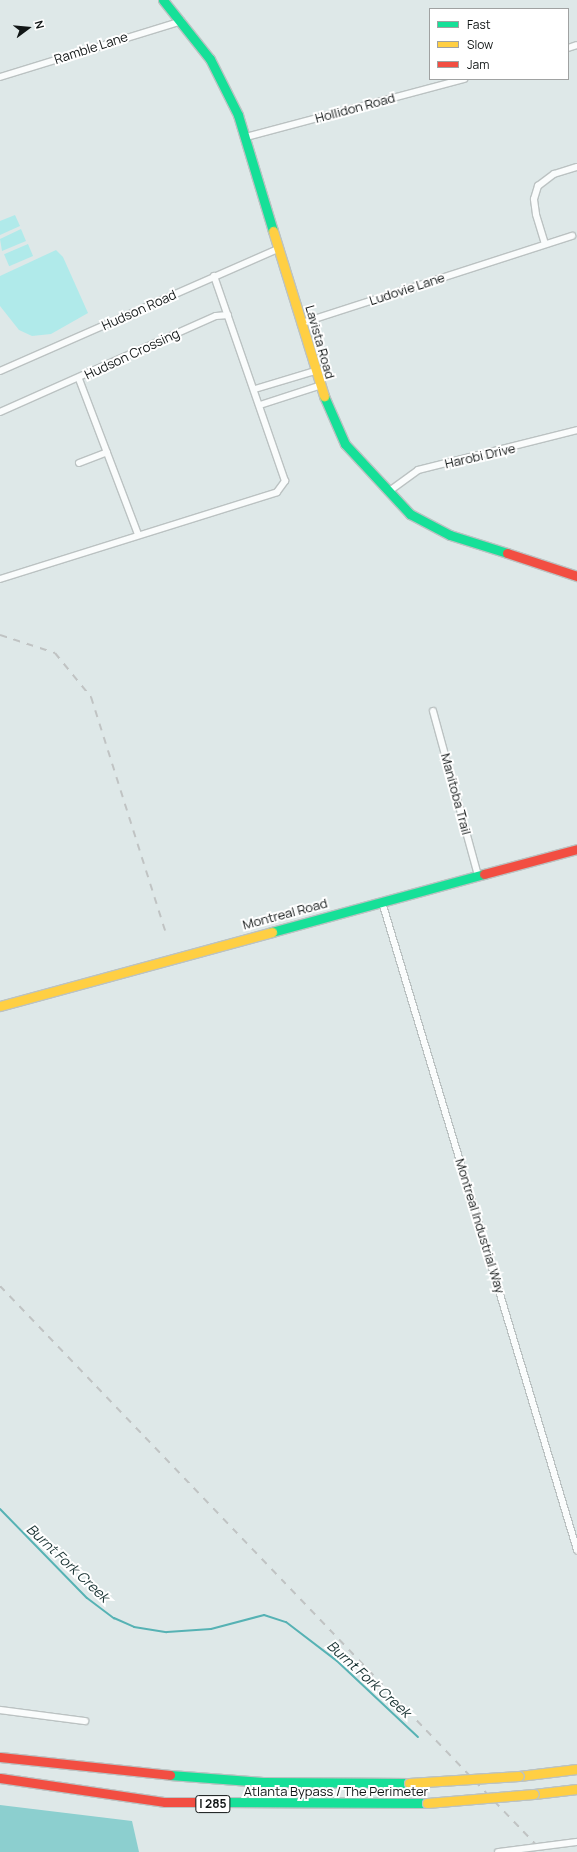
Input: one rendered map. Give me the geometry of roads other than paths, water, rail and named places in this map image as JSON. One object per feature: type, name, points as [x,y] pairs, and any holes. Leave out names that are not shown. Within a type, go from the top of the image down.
[{"type":"main road","name":"Lavista Road","points":[[163,0],[183,21],[228,89],[246,137],[278,249],[302,323],[319,386],[346,444],[388,492],[410,514],[450,535],[577,576]]},
{"type":"main road","name":"Montreal Road","points":[[0,1006],[577,849]]},
{"type":"main road","name":"Atlanta Bypass / The Perimeter","points":[[0,1757],[141,1773],[263,1782],[409,1783],[519,1776],[577,1769]]},
{"type":"main road","name":"Atlanta Bypass / The Perimeter","points":[[0,1778],[165,1802],[427,1804],[577,1789]]},
{"type":"street","name":"Ramble Lane","points":[[0,77],[183,21]]},
{"type":"street","name":"Hollidon Road","points":[[246,137],[460,80]]},
{"type":"street","points":[[545,244],[536,214],[534,199],[538,186],[554,174],[577,167]]},
{"type":"street","name":"Ludovie Lane","points":[[302,323],[572,236]]},
{"type":"street","name":"Hudson Road","points":[[0,371],[278,249]]},
{"type":"street","points":[[0,579],[138,534],[277,492],[285,481],[255,389],[214,276]]},
{"type":"street","name":"Hudson Crossing","points":[[138,534],[79,379],[216,316],[228,315]]},
{"type":"street","points":[[255,389],[315,371]]},
{"type":"street","points":[[0,412],[79,379]]},
{"type":"street","points":[[260,404],[319,386]]},
{"type":"street","name":"Harobi Drive","points":[[388,492],[418,470],[577,430]]},
{"type":"street","points":[[79,463],[107,452]]},
{"type":"street","name":"Manitoba Trail","points":[[433,712],[478,876]]},
{"type":"street","name":"Montreal Industrial Way","points":[[382,902],[577,1550]]},
{"type":"street","points":[[0,1710],[85,1721]]},
{"type":"street","points":[[498,1852],[577,1842]]},
{"type":"waterway","name":"Burnt Fork Creek","points":[[0,1509],[87,1598],[114,1618],[134,1627],[167,1632],[211,1629],[264,1615],[286,1622],[337,1661],[418,1737]]},
{"type":"railway","points":[[0,635],[55,653],[91,697],[167,937]]},
{"type":"railway","points":[[0,1286],[543,1852]]}]
